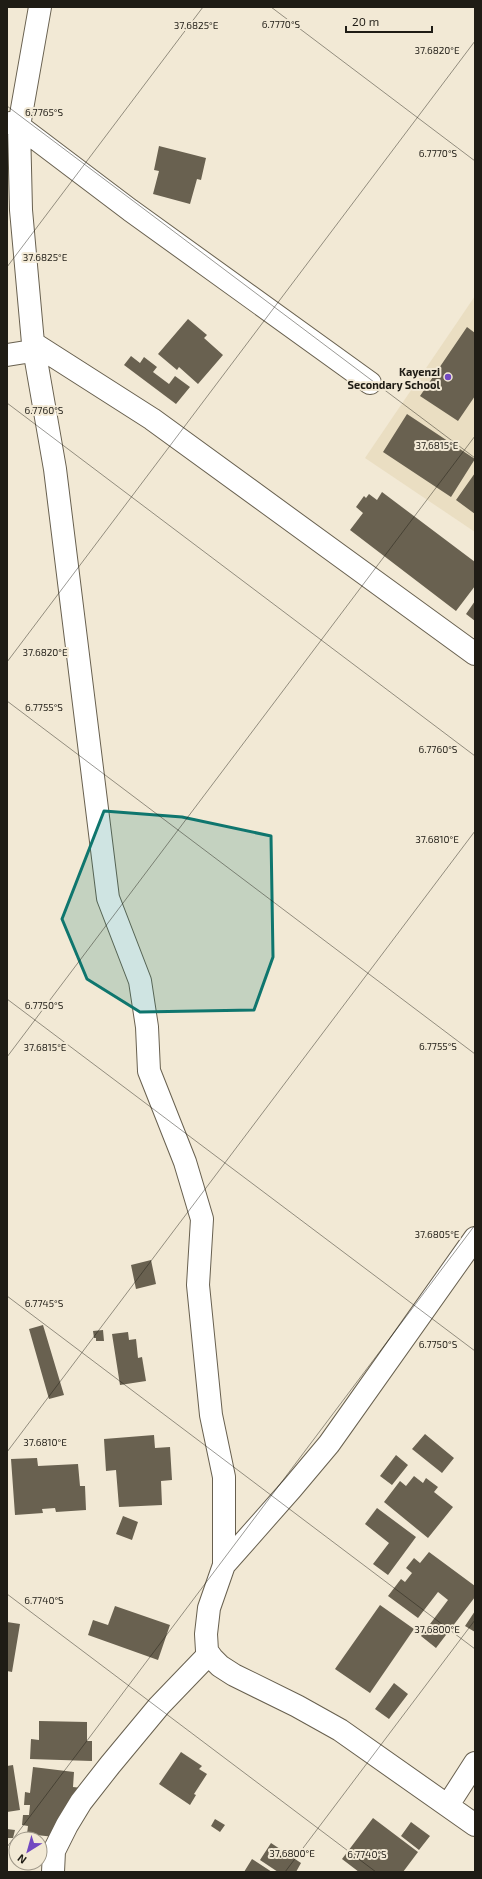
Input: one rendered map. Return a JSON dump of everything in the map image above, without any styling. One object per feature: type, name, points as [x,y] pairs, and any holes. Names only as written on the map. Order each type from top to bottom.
[{"type":"street","points":[[40,7],[13,124],[33,343],[55,469],[108,898],[140,981],[147,1027],[149,1071],[185,1162],[202,1219],[198,1285],[211,1415],[224,1477],[224,1565],[209,1608],[206,1642],[209,1654],[220,1666],[234,1675],[297,1706],[340,1730],[475,1825]]},
{"type":"street","points":[[13,124],[370,383]]},
{"type":"street","points":[[7,355],[32,351],[33,343]]},
{"type":"street","points":[[33,343],[152,419],[475,654]]},
{"type":"street","points":[[224,1565],[329,1444],[475,1238]]},
{"type":"street","points":[[57,1869],[54,1851],[81,1802],[159,1706],[209,1654]]},
{"type":"street","points":[[448,1805],[475,1763]]},
{"type":"highlighted area","points":[[104,811],[182,817],[271,836],[273,957],[254,1010],[140,1012],[87,979],[62,919]]},
{"type":"shaded area","name":"Kayenzi Secondary School","points":[[475,296],[475,532],[365,458]]},
{"type":"building","points":[[159,146],[206,158],[201,180],[197,179],[190,204],[153,194],[159,171],[154,170]]},
{"type":"building","points":[[188,319],[207,335],[204,338],[223,355],[198,384],[179,367],[177,370],[158,354]]},
{"type":"building","points":[[467,327],[475,333],[475,396],[458,421],[420,396]]},
{"type":"building","points":[[131,356],[140,363],[144,357],[157,367],[153,372],[169,384],[175,376],[190,387],[176,404],[124,365]]},
{"type":"building","points":[[407,414],[475,459],[451,497],[383,452]]},
{"type":"building","points":[[475,473],[475,514],[456,500]]},
{"type":"building","points":[[382,492],[475,562],[475,586],[456,611],[350,530],[363,513],[356,507],[364,496],[366,498],[369,494],[377,500]]},
{"type":"building","points":[[475,601],[475,621],[466,614]]},
{"type":"building","points":[[151,1260],[156,1284],[136,1289],[131,1265]]},
{"type":"building","points":[[43,1325],[64,1395],[49,1399],[29,1329]]},
{"type":"building","points":[[103,1330],[104,1341],[96,1341],[93,1331]]},
{"type":"building","points":[[128,1332],[129,1340],[136,1339],[138,1358],[142,1357],[146,1381],[120,1385],[112,1334]]},
{"type":"building","points":[[425,1434],[454,1458],[442,1473],[412,1449]]},
{"type":"building","points":[[154,1435],[155,1448],[170,1447],[172,1480],[161,1481],[162,1505],[119,1507],[116,1470],[106,1471],[104,1439]]},
{"type":"building","points":[[396,1455],[408,1465],[392,1485],[380,1476]]},
{"type":"building","points":[[37,1458],[38,1466],[78,1464],[80,1486],[85,1486],[86,1510],[56,1512],[55,1508],[42,1509],[43,1513],[15,1515],[11,1459]]},
{"type":"building","points":[[414,1476],[423,1483],[426,1478],[438,1487],[434,1492],[453,1507],[428,1538],[384,1502],[400,1481],[406,1486]]},
{"type":"building","points":[[377,1508],[416,1537],[388,1575],[373,1564],[389,1543],[365,1524]]},
{"type":"building","points":[[123,1516],[138,1522],[132,1540],[116,1534]]},
{"type":"building","points":[[429,1552],[475,1586],[475,1597],[436,1648],[421,1636],[448,1600],[438,1592],[418,1618],[388,1596],[401,1579],[405,1582],[412,1573],[406,1568],[414,1558],[420,1563]]},
{"type":"building","points":[[380,1605],[414,1629],[370,1693],[335,1669]]},
{"type":"building","points":[[115,1606],[170,1625],[158,1660],[88,1635],[93,1620],[108,1625]]},
{"type":"building","points":[[475,1611],[475,1632],[465,1626]]},
{"type":"building","points":[[7,1622],[20,1624],[12,1672],[7,1671]]},
{"type":"building","points":[[394,1683],[408,1694],[389,1719],[375,1709]]},
{"type":"building","points":[[39,1721],[87,1722],[87,1741],[92,1741],[92,1761],[30,1759],[31,1739],[39,1740]]},
{"type":"building","points":[[181,1752],[202,1766],[199,1769],[207,1774],[194,1794],[196,1795],[190,1805],[159,1784]]},
{"type":"building","points":[[13,1765],[20,1810],[7,1812],[7,1766]]},
{"type":"building","points":[[33,1767],[74,1772],[73,1787],[82,1788],[64,1838],[48,1836],[48,1831],[27,1831],[28,1826],[22,1825],[23,1815],[29,1815],[30,1805],[24,1805],[25,1792],[30,1793]]},
{"type":"building","points":[[373,1818],[418,1852],[403,1872],[359,1872],[342,1859]]},
{"type":"building","points":[[215,1819],[225,1825],[220,1832],[211,1826]]},
{"type":"building","points":[[411,1822],[430,1836],[419,1850],[401,1836]]},
{"type":"building","points":[[7,1829],[15,1830],[8,1831],[7,1838]]},
{"type":"building","points":[[271,1843],[301,1863],[296,1872],[278,1872],[260,1860]]},
{"type":"building","points":[[252,1859],[272,1872],[244,1872]]},
{"type":"place","name":"Kayenzi Secondary School","points":[[448,377]]}]
